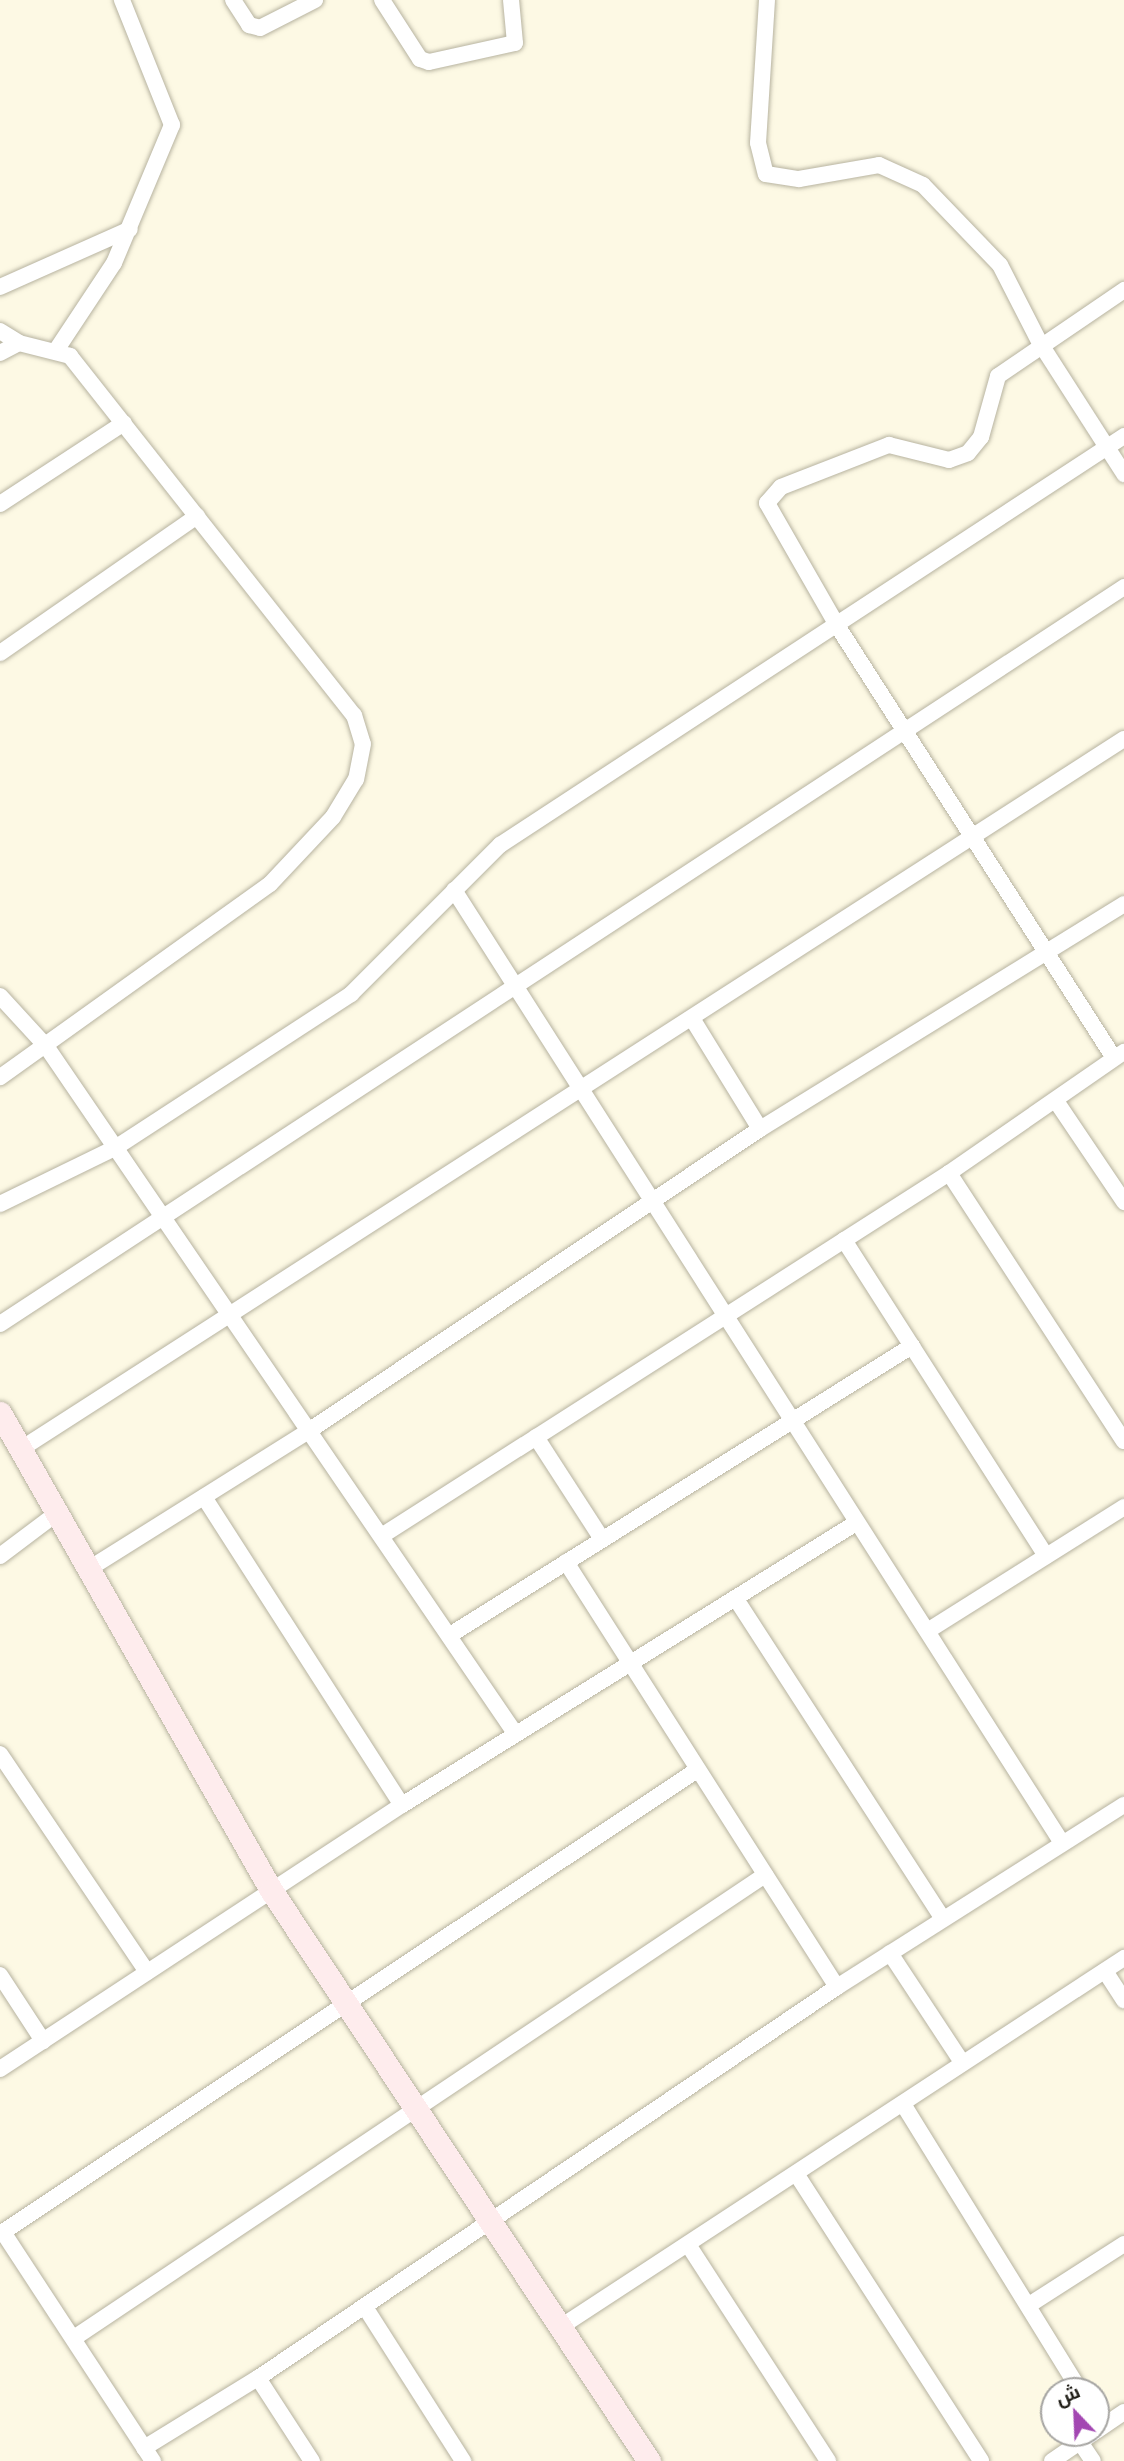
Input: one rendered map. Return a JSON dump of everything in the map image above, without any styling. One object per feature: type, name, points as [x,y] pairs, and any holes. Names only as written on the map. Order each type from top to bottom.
[{"type":"street","points":[[57,349],[130,229],[172,125],[121,0]]},
{"type":"street","points":[[233,0],[254,28],[315,0]]},
{"type":"street","points":[[382,0],[421,59],[429,62],[510,47],[517,36],[514,2]]},
{"type":"street","points":[[766,0],[758,143],[766,174],[779,180],[878,166],[902,171],[1000,265],[1040,343],[1124,474]]},
{"type":"street","points":[[0,287],[130,229]]},
{"type":"street","points":[[383,1535],[948,1173],[1119,1055],[970,835],[838,627],[771,515],[772,491],[889,445],[949,460],[968,453],[981,437],[991,384],[1040,343],[1124,290]]},
{"type":"street","points":[[0,331],[19,344],[57,349],[124,423],[354,715],[363,744],[356,779],[333,817],[270,884],[0,1077]]},
{"type":"street","points":[[0,353],[19,344]]},
{"type":"street","points":[[0,504],[124,423]]},
{"type":"street","points":[[0,1204],[115,1148],[351,994],[438,914],[454,890],[500,845],[838,627],[1124,436]]},
{"type":"street","points":[[0,653],[197,516]]},
{"type":"street","points":[[0,1324],[160,1214],[1124,587]]},
{"type":"street","points":[[24,1447],[234,1317],[693,1020],[970,835],[1124,739]]},
{"type":"street","points":[[454,890],[517,983],[723,1317],[856,1523],[929,1630],[1062,1843]]},
{"type":"street","points":[[87,1570],[310,1430],[760,1129],[1051,953],[1124,904]]},
{"type":"street","points":[[0,996],[46,1046],[383,1535],[515,1733]]},
{"type":"street","points":[[693,1020],[760,1129]]},
{"type":"street","points":[[1056,1101],[1124,1202]]},
{"type":"street","points":[[948,1173],[1124,1441]]},
{"type":"street","points":[[844,1240],[1046,1556]]},
{"type":"street","points":[[450,1635],[912,1346]]},
{"type":"street","points":[[0,1413],[24,1447],[60,1511],[87,1570],[271,1890],[649,2461]]},
{"type":"street","points":[[536,1437],[602,1539]]},
{"type":"street","points":[[204,1497],[402,1805]]},
{"type":"street","points":[[929,1630],[1124,1507]]},
{"type":"street","points":[[0,1556],[60,1511]]},
{"type":"street","points":[[0,2070],[402,1805],[856,1523]]},
{"type":"street","points":[[566,1562],[629,1666],[838,1987]]},
{"type":"street","points":[[736,1599],[943,1920]]},
{"type":"street","points":[[0,1754],[147,1972]]},
{"type":"street","points":[[696,1770],[2,2233],[74,2338],[148,2455],[838,1987],[1124,1805]]},
{"type":"street","points":[[74,2338],[765,1875]]},
{"type":"street","points":[[890,1953],[962,2062]]},
{"type":"street","points":[[562,2326],[689,2246],[962,2062],[1124,1958]]},
{"type":"street","points":[[1105,1971],[1124,2000]]},
{"type":"street","points":[[0,1975],[43,2041]]},
{"type":"street","points":[[903,2104],[1072,2377]]},
{"type":"street","points":[[797,2175],[981,2461]]},
{"type":"street","points":[[1029,2305],[1124,2244]]},
{"type":"street","points":[[689,2246],[828,2461]]},
{"type":"street","points":[[365,2307],[463,2461]]},
{"type":"street","points":[[258,2378],[312,2461]]},
{"type":"street","points":[[1052,2461],[1071,2447]]}]
